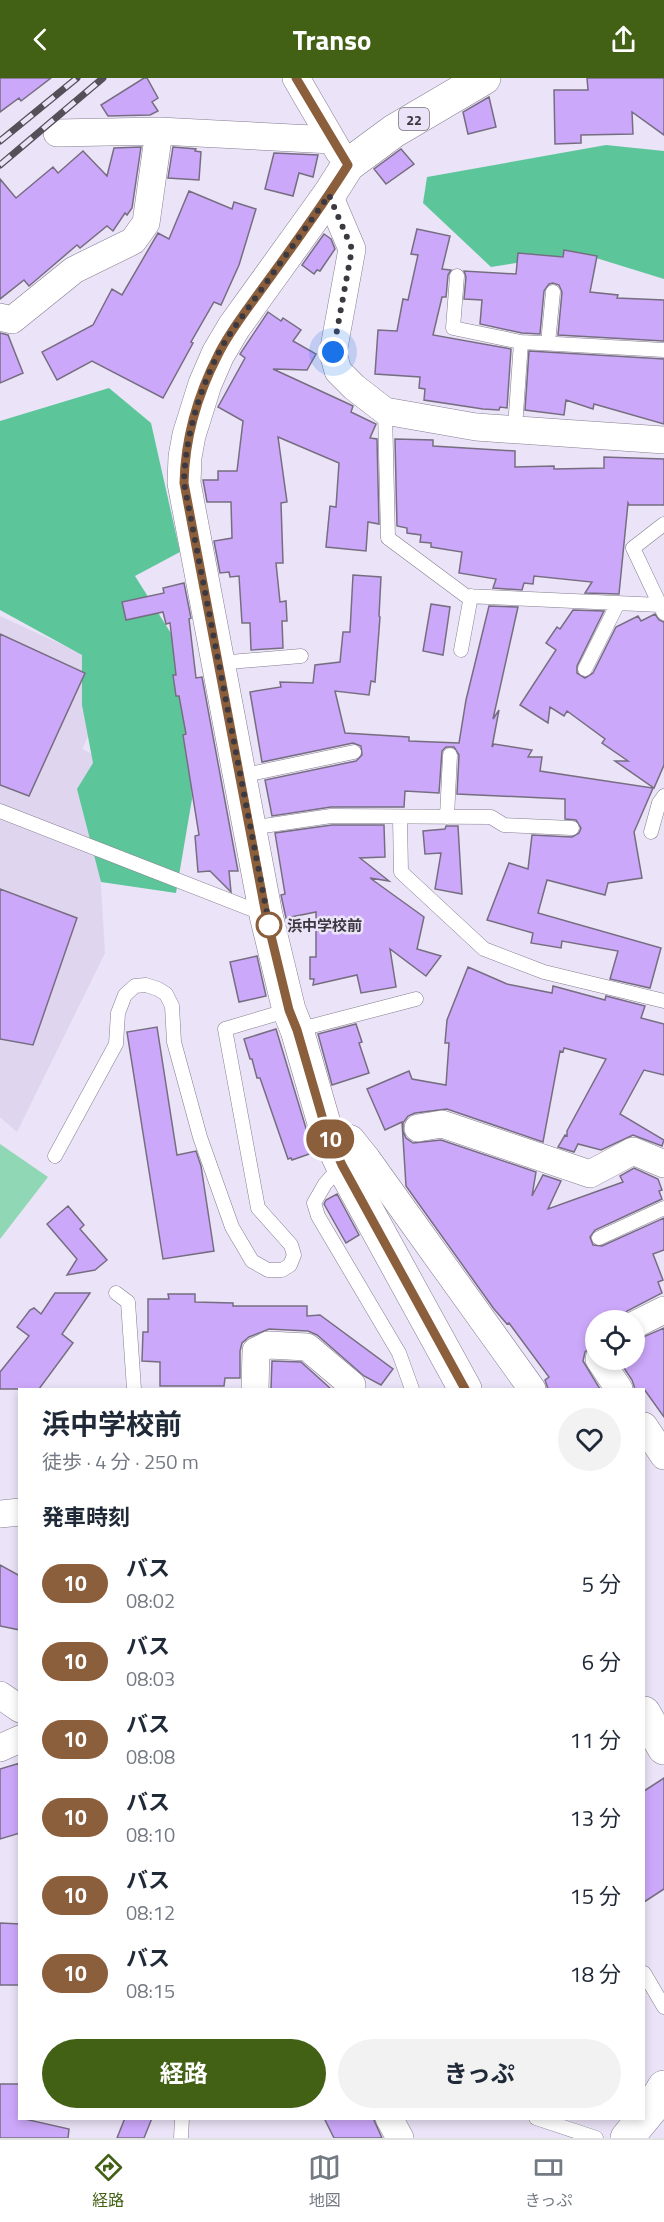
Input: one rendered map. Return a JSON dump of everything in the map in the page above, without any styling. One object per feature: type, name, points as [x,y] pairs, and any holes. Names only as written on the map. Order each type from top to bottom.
[{"type":"main road","name":"22","points":[[464,1388],[342,1165],[326,1130],[293,1020],[266,915],[184,483],[189,435],[205,384],[218,354],[234,327],[329,195],[340,153],[394,131],[484,78]]},
{"type":"main road","points":[[645,1715],[664,1748]]},
{"type":"main road","points":[[645,2116],[664,2087]]},
{"type":"main road","points":[[627,2138],[642,2120]]},
{"type":"street","points":[[296,78],[340,153]]},
{"type":"street","points":[[57,132],[159,131],[340,153]]},
{"type":"street","points":[[0,317],[12,320],[74,270],[133,241],[146,223],[159,131]]},
{"type":"street","points":[[329,195],[352,249],[333,352],[338,370],[354,387],[386,411],[476,427],[664,440]]},
{"type":"street","points":[[418,1128],[442,1124],[590,1174],[633,1151],[664,1164]]},
{"type":"street","points":[[326,1130],[351,1139],[367,1159],[531,1388]]},
{"type":"street","points":[[645,1320],[664,1310]]},
{"type":"street","points":[[255,1388],[256,1351],[268,1345],[307,1347],[352,1384],[352,1388]]},
{"type":"street","points":[[606,1370],[618,1388]]},
{"type":"street","points":[[645,1428],[664,1456]]},
{"type":"street","points":[[645,1465],[664,1462]]},
{"type":"street","points":[[0,1514],[18,1512]]},
{"type":"street","points":[[0,1695],[18,1708]]},
{"type":"street","points":[[0,1748],[18,1740]]},
{"type":"street","points":[[390,2120],[400,2138]]},
{"type":"lane","points":[[457,276],[453,328],[521,342],[664,350]]},
{"type":"lane","points":[[548,344],[553,292]]},
{"type":"lane","points":[[515,428],[521,342]]},
{"type":"lane","points":[[386,411],[388,538],[466,596],[618,603],[662,609]]},
{"type":"lane","points":[[662,609],[633,548],[664,524]]},
{"type":"lane","points":[[461,650],[471,596]]},
{"type":"lane","points":[[585,669],[618,603]]},
{"type":"lane","points":[[219,663],[301,656]]},
{"type":"lane","points":[[240,776],[354,752]]},
{"type":"lane","points":[[447,817],[450,755]]},
{"type":"lane","points":[[651,832],[659,803],[664,796]]},
{"type":"lane","points":[[0,811],[266,915]]},
{"type":"lane","points":[[250,828],[331,816],[491,817],[504,825],[572,828]]},
{"type":"lane","points":[[400,818],[401,872],[484,949],[544,972],[664,1001]]},
{"type":"lane","points":[[55,1156],[116,1044],[118,1013],[125,995],[135,986],[146,985],[158,989],[166,994],[172,1006],[174,1042],[200,1137],[232,1227],[252,1262],[268,1270],[282,1270],[290,1265],[294,1255],[291,1245],[258,1208],[225,1029],[416,999]]},
{"type":"lane","points":[[342,1165],[325,1184],[314,1203],[318,1216],[399,1353],[412,1388]]},
{"type":"lane","points":[[599,1238],[664,1208]]},
{"type":"lane","points":[[116,1293],[128,1302],[134,1388]]},
{"type":"lane","points":[[645,1975],[664,2007]]},
{"type":"lane","points":[[181,2138],[182,2120]]},
{"type":"lane","points":[[542,2120],[596,2138]]},
{"type":"shaded area","points":[[0,616],[119,671],[82,749],[128,771],[98,836],[105,953],[17,1132],[0,1117]]},
{"type":"green space","points":[[606,145],[664,151],[664,279],[580,253],[491,267],[423,203],[427,177]]},
{"type":"green space","points":[[109,388],[151,423],[180,552],[135,576],[184,654],[192,799],[176,893],[101,882],[77,789],[93,763],[82,705],[82,655],[0,610],[0,421]]},
{"type":"green space","points":[[0,1144],[48,1177],[0,1239]]},
{"type":"building","points":[[0,78],[51,78],[21,101],[19,98],[0,112]]},
{"type":"building","points":[[147,78],[158,98],[152,102],[158,111],[150,115],[108,116],[101,105]]},
{"type":"building","points":[[587,78],[664,78],[664,135],[632,112],[633,134],[581,135],[581,143],[555,144],[554,90],[588,90]]},
{"type":"building","points":[[489,97],[496,127],[468,134],[463,112]]},
{"type":"building","points":[[141,147],[132,208],[127,215],[125,213],[113,231],[107,226],[80,248],[77,245],[29,286],[24,280],[0,299],[0,179],[16,198],[53,167],[58,173],[83,151],[107,176],[114,148]]},
{"type":"building","points":[[173,147],[196,149],[195,151],[201,152],[199,180],[168,178]]},
{"type":"building","points":[[401,149],[414,164],[386,184],[374,169]]},
{"type":"building","points":[[274,153],[318,155],[313,177],[299,173],[293,196],[265,189]]},
{"type":"building","points":[[189,191],[232,209],[234,202],[256,209],[239,265],[221,305],[214,302],[163,398],[92,361],[57,380],[42,352],[93,325],[112,289],[122,295],[158,233],[169,239]]},
{"type":"building","points":[[417,229],[450,236],[442,269],[451,270],[448,275],[446,297],[442,297],[433,335],[511,349],[507,408],[483,409],[424,400],[425,389],[419,388],[420,377],[375,374],[378,330],[397,331],[403,299],[408,300],[418,255],[411,254]]},
{"type":"building","points":[[324,234],[331,239],[335,249],[320,271],[317,270],[314,274],[302,265]]},
{"type":"building","points":[[564,250],[597,256],[590,292],[618,295],[617,298],[664,300],[664,341],[558,335],[562,292],[559,285],[553,283],[549,284],[544,291],[540,334],[522,333],[480,324],[482,300],[464,299],[466,277],[464,271],[516,274],[518,253],[563,257]]},
{"type":"building","points":[[268,312],[281,321],[283,318],[301,330],[293,341],[316,354],[307,370],[273,369],[353,406],[351,412],[376,424],[370,438],[377,439],[379,524],[368,522],[366,551],[326,547],[330,506],[336,507],[339,463],[278,437],[287,502],[281,503],[283,563],[276,563],[280,602],[286,601],[287,621],[282,621],[283,648],[251,650],[250,623],[242,623],[239,576],[230,577],[229,572],[220,573],[214,541],[232,538],[231,502],[207,502],[203,480],[218,480],[218,471],[237,471],[243,421],[218,407],[245,358],[240,354]]},
{"type":"building","points":[[0,333],[8,335],[23,373],[0,383]]},
{"type":"building","points":[[529,351],[664,359],[664,424],[594,404],[593,409],[566,400],[564,415],[525,410]]},
{"type":"building","points":[[395,439],[433,440],[433,446],[515,451],[515,467],[604,468],[604,457],[664,459],[664,505],[629,505],[628,503],[619,594],[585,593],[592,582],[534,576],[533,584],[524,583],[522,590],[493,588],[496,579],[459,573],[462,552],[431,547],[431,543],[420,542],[421,535],[407,533],[407,528],[397,526]]},
{"type":"building","points":[[353,575],[381,577],[380,617],[375,682],[371,681],[369,695],[335,691],[345,733],[409,737],[409,741],[459,743],[466,700],[489,606],[518,607],[493,719],[499,710],[492,747],[494,744],[532,750],[528,757],[542,757],[540,771],[653,788],[634,832],[642,878],[608,883],[605,895],[547,880],[538,913],[661,948],[650,988],[610,979],[618,951],[562,941],[561,948],[531,943],[533,933],[487,920],[509,863],[528,869],[532,835],[572,837],[579,833],[581,828],[576,820],[565,819],[565,799],[457,794],[459,755],[454,747],[446,747],[442,751],[439,793],[405,791],[404,807],[331,807],[272,816],[265,780],[356,761],[362,755],[361,746],[353,743],[262,762],[250,692],[281,687],[280,682],[313,683],[315,665],[340,662],[343,632],[350,632]]},
{"type":"building","points":[[184,583],[191,618],[189,619],[196,678],[202,677],[238,871],[229,871],[231,892],[210,871],[198,872],[195,836],[199,835],[183,735],[186,734],[173,675],[176,675],[170,623],[166,624],[163,612],[126,620],[122,602],[164,593],[163,588]]},
{"type":"building","points":[[431,604],[450,607],[443,655],[423,651]]},
{"type":"building","points":[[573,610],[604,611],[577,666],[577,673],[585,678],[593,673],[616,627],[638,616],[641,621],[655,614],[659,620],[664,622],[664,765],[654,788],[615,761],[628,761],[602,743],[605,739],[567,711],[564,716],[550,707],[548,723],[520,705],[556,650],[546,643],[557,627],[560,629]]},
{"type":"building","points":[[0,634],[85,673],[29,796],[0,785]]},
{"type":"building","points":[[332,825],[384,825],[385,857],[360,858],[389,881],[370,878],[424,917],[417,949],[441,956],[426,976],[390,949],[396,987],[361,993],[357,975],[313,985],[314,979],[310,979],[310,957],[316,957],[316,912],[286,918],[281,895],[285,894],[275,833]]},
{"type":"building","points":[[446,826],[458,826],[462,894],[435,889],[441,853],[425,854],[423,831],[445,829]]},
{"type":"building","points":[[0,889],[77,918],[33,1045],[0,1039]]},
{"type":"building","points":[[257,956],[266,996],[239,1002],[230,962]]},
{"type":"building","points":[[468,967],[507,984],[552,993],[553,986],[605,1000],[606,996],[645,1006],[641,1018],[664,1024],[664,1075],[644,1070],[620,1114],[664,1140],[662,1146],[633,1135],[601,1150],[578,1144],[574,1152],[558,1147],[565,1135],[567,1136],[567,1131],[606,1059],[564,1048],[563,1052],[560,1051],[543,1142],[447,1109],[415,1113],[408,1116],[403,1123],[406,1138],[413,1143],[441,1140],[536,1172],[532,1196],[543,1175],[561,1181],[548,1209],[623,1182],[620,1176],[634,1168],[658,1179],[662,1199],[595,1230],[590,1237],[593,1245],[602,1246],[664,1218],[664,1250],[653,1254],[663,1280],[658,1282],[662,1293],[629,1310],[585,1310],[583,1361],[585,1370],[588,1370],[599,1388],[548,1388],[545,1380],[549,1377],[509,1323],[507,1324],[494,1309],[406,1186],[402,1122],[385,1130],[367,1089],[409,1071],[412,1079],[446,1085],[449,1043],[445,1043],[447,1020]]},
{"type":"building","points":[[356,1024],[362,1042],[359,1043],[369,1073],[332,1085],[318,1034]]},
{"type":"building","points":[[157,1027],[177,1155],[196,1151],[201,1166],[214,1251],[163,1259],[127,1032]]},
{"type":"building","points":[[276,1029],[315,1152],[292,1160],[288,1159],[244,1039]]},
{"type":"building","points":[[337,1194],[359,1235],[346,1243],[324,1204],[326,1200]]},
{"type":"building","points":[[68,1206],[84,1225],[80,1229],[107,1260],[95,1270],[67,1275],[77,1259],[47,1224]]},
{"type":"building","points":[[55,1293],[90,1293],[62,1334],[73,1343],[40,1388],[0,1389],[0,1372],[29,1336],[17,1327],[30,1310],[34,1308],[41,1314]]},
{"type":"building","points":[[168,1294],[195,1294],[195,1302],[233,1303],[233,1306],[307,1306],[307,1316],[320,1315],[393,1369],[381,1385],[364,1376],[317,1335],[308,1331],[269,1329],[249,1337],[242,1343],[240,1378],[225,1378],[224,1386],[160,1386],[160,1362],[142,1361],[143,1332],[148,1332],[148,1299],[169,1299]]},
{"type":"building","points":[[664,1328],[664,1417],[645,1388],[635,1388],[625,1370],[645,1370],[645,1336]]},
{"type":"building","points":[[272,1361],[301,1362],[330,1388],[271,1388]]},
{"type":"building","points":[[0,1565],[18,1575],[18,1630],[0,1626]]},
{"type":"building","points":[[18,1764],[18,1834],[0,1839],[0,1769]]},
{"type":"building","points":[[664,1778],[664,1889],[645,1901],[645,1790]]},
{"type":"building","points":[[0,1923],[18,1924],[18,1985],[0,1985]]},
{"type":"building","points":[[0,2084],[18,2084],[18,2120],[29,2120],[69,2129],[68,2138],[0,2138]]},
{"type":"building","points":[[124,2120],[151,2120],[144,2138],[117,2138]]},
{"type":"building","points":[[325,2120],[374,2120],[382,2138],[334,2138]]},
{"type":"railway","points":[[0,141],[77,78]]},
{"type":"railway","points":[[0,165],[103,78]]},
{"type":"bus line","name":"10","points":[[296,78],[348,165],[234,327],[218,354],[205,384],[189,435],[184,483],[266,915],[289,1010],[326,1130],[342,1165],[464,1388]]},
{"type":"place","name":"浜中学校前","points":[[269,925]]},
{"type":"route","points":[[269,925],[271,934],[184,483],[185,457],[189,435],[205,384],[218,354],[234,327],[329,195],[352,249],[333,352]]}]
